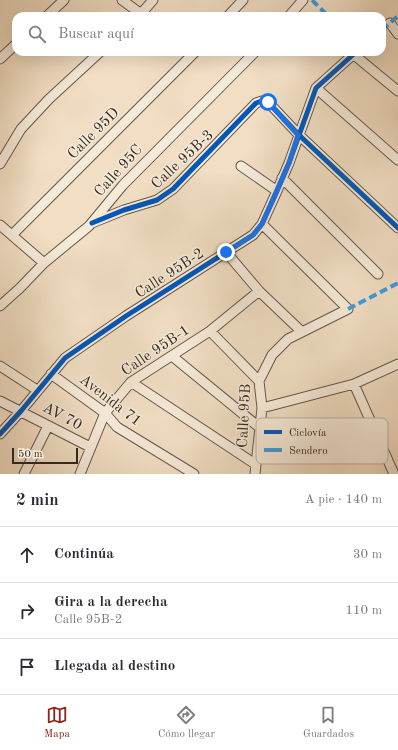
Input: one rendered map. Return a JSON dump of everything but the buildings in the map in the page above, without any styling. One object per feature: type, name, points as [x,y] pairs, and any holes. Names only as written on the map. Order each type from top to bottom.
[{"type":"street","points":[[51,12],[64,0]]},
{"type":"street","points":[[122,0],[138,12]]},
{"type":"street","points":[[144,12],[153,0]]},
{"type":"street","points":[[292,12],[303,0]]},
{"type":"street","points":[[231,12],[239,1]]},
{"type":"street","points":[[390,23],[398,34]]},
{"type":"street","points":[[0,59],[12,48]]},
{"type":"street","points":[[0,164],[21,129],[49,99],[96,56]]},
{"type":"street","name":"Calle 95D","points":[[12,235],[189,56]]},
{"type":"street","name":"Calle 95C","points":[[0,306],[44,263],[92,222],[123,185],[161,145],[251,56]]},
{"type":"street","name":"Calle 95B-2","points":[[0,434],[65,358],[126,316],[253,235],[262,224],[277,191],[316,88],[351,56]]},
{"type":"street","points":[[357,56],[398,91]]},
{"type":"street","points":[[316,88],[398,160]]},
{"type":"street","name":"Calle 95B-3","points":[[92,222],[157,200],[173,189],[256,103],[262,101],[268,102],[298,135]]},
{"type":"street","points":[[298,135],[398,228]]},
{"type":"street","points":[[241,166],[277,191]]},
{"type":"street","points":[[282,178],[378,274]]},
{"type":"street","name":"Calle 95B","points":[[261,418],[262,408],[259,381],[272,355],[288,339],[348,309],[262,224]]},
{"type":"street","points":[[0,225],[44,263]]},
{"type":"street","points":[[226,252],[259,291],[302,332]]},
{"type":"street","name":"Calle 95B-1","points":[[80,474],[105,413],[131,382],[210,331],[259,291]]},
{"type":"street","points":[[210,331],[259,381]]},
{"type":"street","points":[[172,356],[256,425]]},
{"type":"street","points":[[262,408],[354,384],[398,364]]},
{"type":"street","points":[[0,366],[37,390]]},
{"type":"street","name":"Avenida 71","points":[[51,374],[105,413],[117,427],[194,474]]},
{"type":"street","points":[[131,382],[256,464]]},
{"type":"street","points":[[354,384],[369,418]]},
{"type":"street","name":"AV 70","points":[[0,401],[90,447]]},
{"type":"street","points":[[24,474],[48,426]]},
{"type":"street","points":[[388,460],[394,474]]},
{"type":"street","name":"Calle 95B","points":[[255,474],[256,464]]},
{"type":"marked path","points":[[312,0],[324,12]]},
{"type":"marked path","points":[[386,26],[398,16]]},
{"type":"marked path","points":[[348,309],[398,283]]},
{"type":"cycle path","points":[[0,434],[65,358],[126,316],[253,235],[262,224],[277,191],[289,163],[316,88],[352,56]]},
{"type":"cycle path","points":[[92,223],[124,210],[157,200],[173,189],[256,103],[262,101],[268,102],[299,135],[398,228]]},
{"type":"route","points":[[226,252],[253,235],[262,224],[289,163],[298,135],[268,102]]}]
